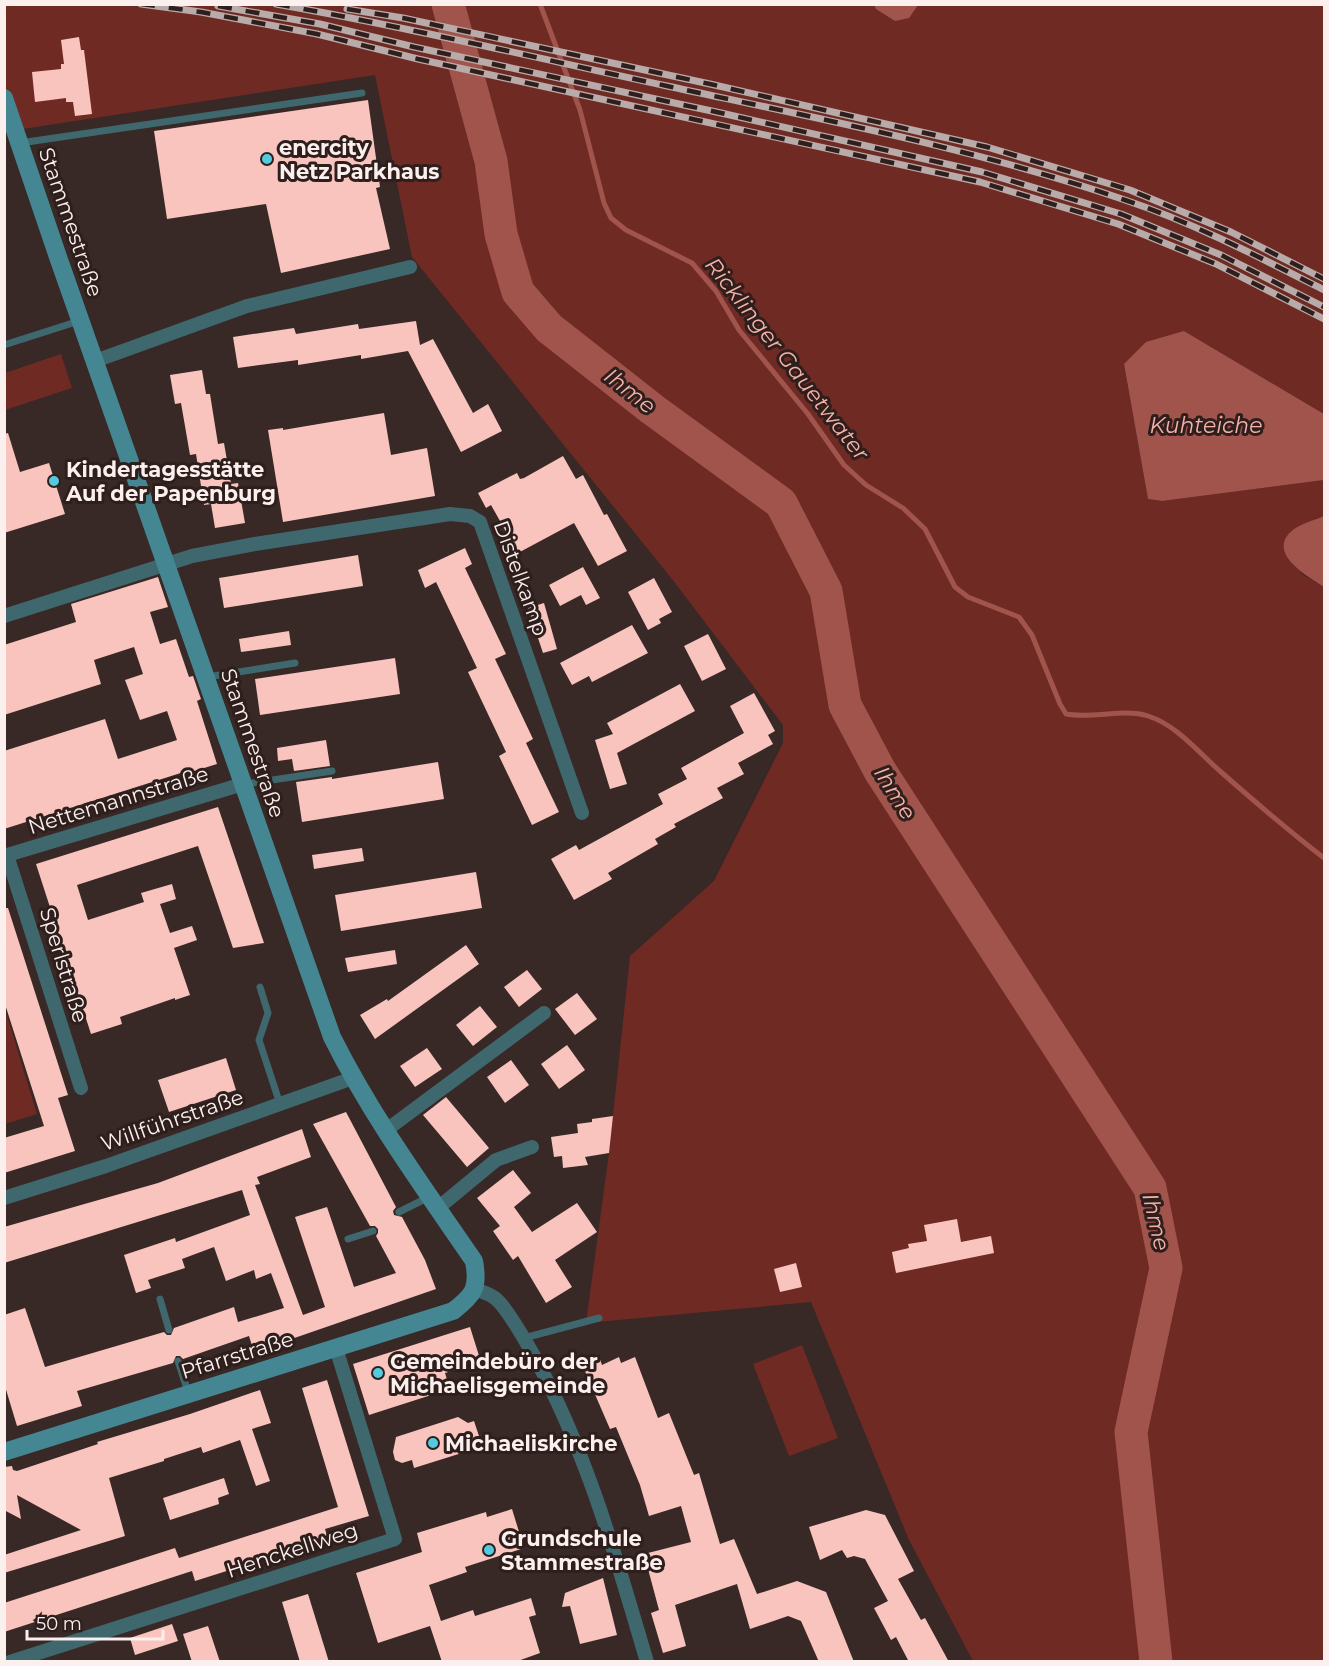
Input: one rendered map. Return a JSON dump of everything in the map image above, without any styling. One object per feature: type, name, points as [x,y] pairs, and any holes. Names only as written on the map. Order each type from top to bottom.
[{"type":"street","name":"Stammestraße","points":[[4,98],[332,1037],[353,1078],[385,1131],[474,1261],[475,1289]]},
{"type":"street","points":[[95,361],[247,306],[410,267]]},
{"type":"street","name":"Distelkamp","points":[[167,564],[192,556],[255,544],[450,514],[462,514],[475,519],[480,522],[582,813]]},
{"type":"street","points":[[4,616],[167,564]]},
{"type":"street","name":"Nettemannstraße","points":[[6,856],[243,784]]},
{"type":"street","name":"Sperlstraße","points":[[6,856],[81,1088]]},
{"type":"street","points":[[385,1131],[544,1013]]},
{"type":"street","name":"Willführstraße","points":[[4,1198],[106,1166],[353,1078]]},
{"type":"street","points":[[434,1202],[496,1161],[532,1147]]},
{"type":"street","points":[[475,1289],[496,1299],[524,1338],[548,1381],[578,1445],[609,1535],[647,1662]]},
{"type":"street","name":"Pfarrstraße","points":[[4,1452],[453,1311],[467,1301],[475,1289]]},
{"type":"street","name":"Henckellweg","points":[[10,1662],[395,1539],[336,1348]]},
{"type":"lane","points":[[20,143],[362,93]]},
{"type":"lane","points":[[4,345],[81,320]]},
{"type":"lane","points":[[207,677],[295,663]]},
{"type":"lane","points":[[243,784],[332,771]]},
{"type":"lane","points":[[260,987],[268,1013],[259,1040],[280,1104]]},
{"type":"lane","points":[[399,1212],[434,1202]]},
{"type":"lane","points":[[348,1239],[373,1231]]},
{"type":"lane","points":[[160,1299],[169,1330]]},
{"type":"lane","points":[[524,1338],[599,1318]]},
{"type":"lane","points":[[178,1361],[189,1394]]},
{"type":"shaded area","points":[[4,5],[1324,5],[1324,414],[1184,331],[1124,364],[1148,499],[1162,501],[1324,480],[1324,516],[1293,530],[1285,543],[1302,574],[1324,587],[1324,1661],[973,1661],[909,1540],[811,1302],[586,1323],[609,1153],[630,956],[714,881],[783,743],[783,725],[672,579],[412,257],[375,75],[16,130],[5,98]]},
{"type":"shaded area","points":[[61,354],[72,388],[5,410],[5,373]]},
{"type":"shaded area","points":[[5,1009],[37,1114],[4,1124]]},
{"type":"shaded area","points":[[802,1345],[838,1438],[789,1456],[753,1364]]},
{"type":"water","points":[[874,5],[918,5],[909,18],[895,21],[876,9]]},
{"type":"water","name":"Kuhteiche","points":[[1184,331],[1324,414],[1324,480],[1162,501],[1148,499],[1124,364],[1146,342]]},
{"type":"water","points":[[1324,516],[1324,587],[1291,562],[1284,546],[1286,538],[1294,529]]},
{"type":"building","points":[[79,37],[81,50],[84,50],[92,114],[75,116],[73,102],[66,102],[66,98],[35,102],[32,72],[61,69],[61,64],[64,64],[61,40]]},
{"type":"building","name":"enercity Netz Parkhaus","points":[[368,100],[380,187],[376,188],[390,249],[281,273],[266,204],[167,219],[154,131]]},
{"type":"building","points":[[416,321],[420,345],[433,339],[473,413],[488,404],[502,431],[461,452],[408,351],[361,359],[361,355],[298,365],[298,360],[238,368],[233,337],[294,328],[296,334],[358,324],[359,329]]},
{"type":"building","points":[[202,370],[206,394],[210,394],[218,444],[224,443],[231,484],[238,483],[245,523],[215,528],[211,504],[204,505],[196,454],[190,455],[181,403],[175,404],[170,375]]},
{"type":"building","points":[[384,413],[391,455],[427,448],[435,496],[283,522],[268,430],[283,428],[283,430]]},
{"type":"building","points":[[8,433],[20,472],[49,463],[65,514],[4,533],[4,434]]},
{"type":"building","points":[[563,456],[576,479],[583,475],[604,515],[607,514],[627,551],[598,566],[574,523],[518,553],[491,505],[486,508],[478,493],[517,473],[520,479],[524,478]]},
{"type":"building","points":[[465,548],[472,564],[465,568],[506,654],[495,659],[533,739],[526,743],[559,812],[532,825],[499,756],[506,752],[468,672],[477,668],[436,582],[425,588],[418,570]]},
{"type":"building","points":[[358,555],[363,586],[224,608],[219,578]]},
{"type":"building","points":[[583,567],[600,598],[586,605],[581,595],[560,606],[549,585]]},
{"type":"building","points":[[158,577],[168,607],[150,612],[160,644],[176,639],[189,677],[193,676],[201,699],[197,701],[217,764],[188,773],[187,771],[4,829],[4,751],[105,719],[118,759],[177,740],[167,711],[140,720],[125,680],[143,674],[134,647],[94,660],[101,684],[4,715],[4,645],[76,622],[71,604]]},
{"type":"building","points":[[654,578],[672,612],[659,619],[661,623],[648,630],[628,592]]},
{"type":"building","points":[[544,603],[557,649],[543,653],[528,608]]},
{"type":"building","points":[[632,625],[648,653],[592,682],[589,676],[572,685],[560,663]]},
{"type":"building","points":[[289,631],[291,645],[241,652],[239,639]]},
{"type":"building","points":[[708,634],[726,669],[702,681],[684,646]]},
{"type":"building","points":[[395,658],[400,694],[260,715],[255,679]]},
{"type":"building","points":[[680,684],[695,711],[617,753],[627,784],[610,789],[595,740],[613,734],[607,723]]},
{"type":"building","points":[[754,693],[775,731],[768,735],[773,744],[738,763],[744,774],[717,788],[723,798],[674,824],[676,827],[655,839],[658,844],[608,873],[612,879],[574,900],[551,859],[576,845],[579,850],[663,804],[658,794],[687,779],[681,768],[744,733],[730,706]]},
{"type":"building","points":[[326,740],[330,766],[294,771],[292,759],[278,761],[277,748]]},
{"type":"building","points":[[438,762],[444,799],[302,822],[296,782],[332,777],[332,779]]},
{"type":"building","points":[[218,807],[264,943],[233,948],[198,846],[77,885],[88,920],[144,902],[141,893],[172,884],[176,899],[160,904],[170,933],[192,926],[197,940],[174,948],[190,995],[120,1017],[122,1024],[91,1034],[36,864]]},
{"type":"building","points":[[362,848],[364,861],[314,869],[312,855]]},
{"type":"building","points":[[476,872],[482,908],[341,931],[335,895]]},
{"type":"building","points":[[4,908],[8,908],[68,1095],[58,1098],[75,1151],[4,1173],[4,1138],[44,1126],[4,1001]]},
{"type":"building","points":[[466,945],[479,964],[375,1039],[360,1015],[387,999],[388,1001]]},
{"type":"building","points":[[395,950],[397,964],[348,972],[345,958]]},
{"type":"building","points":[[527,970],[542,989],[519,1007],[504,987]]},
{"type":"building","points":[[577,993],[597,1019],[575,1035],[555,1009]]},
{"type":"building","points":[[480,1006],[497,1027],[473,1046],[456,1025]]},
{"type":"building","points":[[567,1045],[585,1070],[559,1089],[541,1064]]},
{"type":"building","points":[[427,1048],[442,1069],[415,1087],[400,1066]]},
{"type":"building","points":[[226,1058],[236,1090],[169,1112],[158,1080]]},
{"type":"building","points":[[511,1060],[529,1085],[505,1103],[487,1077]]},
{"type":"building","points":[[446,1097],[489,1148],[467,1167],[423,1115]]},
{"type":"building","points":[[346,1112],[396,1207],[393,1211],[394,1215],[402,1217],[425,1260],[436,1289],[254,1352],[249,1336],[183,1359],[176,1356],[173,1363],[77,1391],[82,1406],[17,1426],[4,1383],[4,1315],[25,1308],[45,1367],[164,1332],[171,1335],[174,1328],[234,1307],[238,1322],[284,1308],[271,1273],[256,1279],[254,1270],[226,1281],[214,1247],[182,1259],[185,1268],[148,1280],[151,1288],[136,1293],[124,1255],[175,1238],[176,1242],[250,1215],[242,1190],[4,1263],[4,1227],[158,1183],[302,1129],[311,1157],[257,1177],[260,1184],[255,1185],[303,1315],[325,1307],[295,1217],[327,1207],[354,1287],[396,1273],[376,1236],[378,1229],[370,1226],[313,1124]]},
{"type":"building","points":[[613,1116],[609,1153],[585,1157],[588,1165],[563,1168],[562,1156],[554,1157],[551,1137],[578,1133],[577,1124]]},
{"type":"building","points":[[513,1170],[531,1193],[514,1207],[532,1232],[577,1203],[597,1232],[555,1260],[572,1287],[546,1303],[518,1256],[513,1260],[493,1231],[500,1226],[477,1198]]},
{"type":"building","points":[[957,1219],[961,1242],[991,1236],[994,1253],[896,1273],[892,1252],[909,1248],[908,1244],[927,1241],[924,1225]]},
{"type":"building","points":[[796,1263],[802,1287],[780,1292],[774,1269]]},
{"type":"building","points":[[470,1327],[481,1362],[445,1373],[450,1389],[369,1415],[353,1364]]},
{"type":"building","points":[[598,1354],[602,1365],[619,1357],[621,1363],[635,1357],[658,1418],[669,1413],[694,1475],[699,1473],[720,1544],[734,1539],[757,1594],[797,1581],[826,1592],[854,1662],[819,1662],[801,1621],[788,1616],[750,1629],[737,1584],[675,1605],[686,1646],[663,1653],[651,1613],[659,1610],[644,1554],[691,1542],[681,1506],[649,1516],[640,1485],[616,1427],[610,1429],[581,1362]]},
{"type":"building","points":[[327,1380],[369,1516],[325,1529],[328,1539],[195,1581],[192,1571],[4,1632],[4,1603],[175,1548],[179,1558],[338,1507],[302,1388]]},
{"type":"building","points":[[260,1390],[271,1423],[252,1429],[270,1481],[256,1486],[240,1440],[203,1453],[201,1447],[109,1478],[125,1536],[4,1573],[4,1555],[81,1530],[17,1495],[21,1519],[4,1510],[4,1467],[12,1466],[13,1470],[17,1471],[98,1444],[97,1442]]},
{"type":"building","name":"Michaeliskirche","points":[[458,1417],[468,1423],[474,1421],[479,1436],[474,1437],[465,1452],[414,1468],[412,1460],[402,1463],[395,1460],[393,1452],[396,1437]]},
{"type":"building","points":[[224,1478],[229,1494],[218,1498],[219,1504],[170,1520],[163,1498]]},
{"type":"building","points":[[512,1509],[524,1548],[465,1567],[467,1572],[429,1585],[441,1621],[473,1610],[475,1616],[531,1598],[536,1615],[529,1617],[540,1653],[515,1662],[442,1662],[430,1626],[378,1643],[356,1573],[422,1552],[417,1533],[486,1512],[487,1517]]},
{"type":"building","points":[[866,1510],[885,1515],[914,1571],[898,1579],[921,1620],[925,1618],[949,1662],[909,1662],[896,1637],[891,1640],[874,1608],[888,1601],[865,1559],[854,1556],[847,1558],[842,1550],[820,1560],[809,1527]]},
{"type":"building","points":[[603,1578],[617,1635],[580,1644],[570,1606],[562,1607],[565,1593]]},
{"type":"building","points":[[308,1594],[329,1662],[300,1662],[282,1602]]},
{"type":"building","points":[[172,1624],[178,1641],[135,1655],[130,1638]]},
{"type":"building","points":[[208,1626],[220,1662],[192,1662],[183,1634]]},
{"type":"waterway","name":"Ihme","points":[[448,4],[491,161],[501,234],[518,292],[549,328],[652,409],[781,503],[826,591],[845,705],[880,771],[1150,1188],[1166,1268],[1131,1432],[1156,1662]]},
{"type":"waterway","name":"Ricklinger Gauetwater","points":[[540,4],[580,110],[604,203],[611,218],[626,230],[692,263],[716,291],[739,330],[808,414],[844,465],[866,485],[903,508],[925,529],[955,587],[968,597],[1019,617],[1032,635],[1066,714],[1129,713],[1159,720],[1187,740],[1246,794],[1324,858]]},
{"type":"railway","points":[[141,4],[201,12],[317,34],[418,59],[980,182],[1118,224],[1216,264],[1324,319]]},
{"type":"railway","points":[[276,4],[423,33],[840,123],[1012,165],[1125,200],[1176,219],[1324,290]]},
{"type":"railway","points":[[218,6],[320,24],[414,47],[982,172],[1121,214],[1221,255],[1324,307]]},
{"type":"railway","points":[[347,9],[403,18],[710,84],[987,147],[1130,190],[1231,232],[1324,279]]},
{"type":"place","name":"enercity Netz Parkhaus","points":[[267,159]]},
{"type":"place","name":"Kindertagesstätte Auf der Papenburg","points":[[54,481]]},
{"type":"place","name":"Gemeindebüro der Michaelisgemeinde","points":[[378,1373]]},
{"type":"place","name":"Michaeliskirche","points":[[433,1443]]},
{"type":"place","name":"Grundschule Stammestraße","points":[[489,1550]]}]
